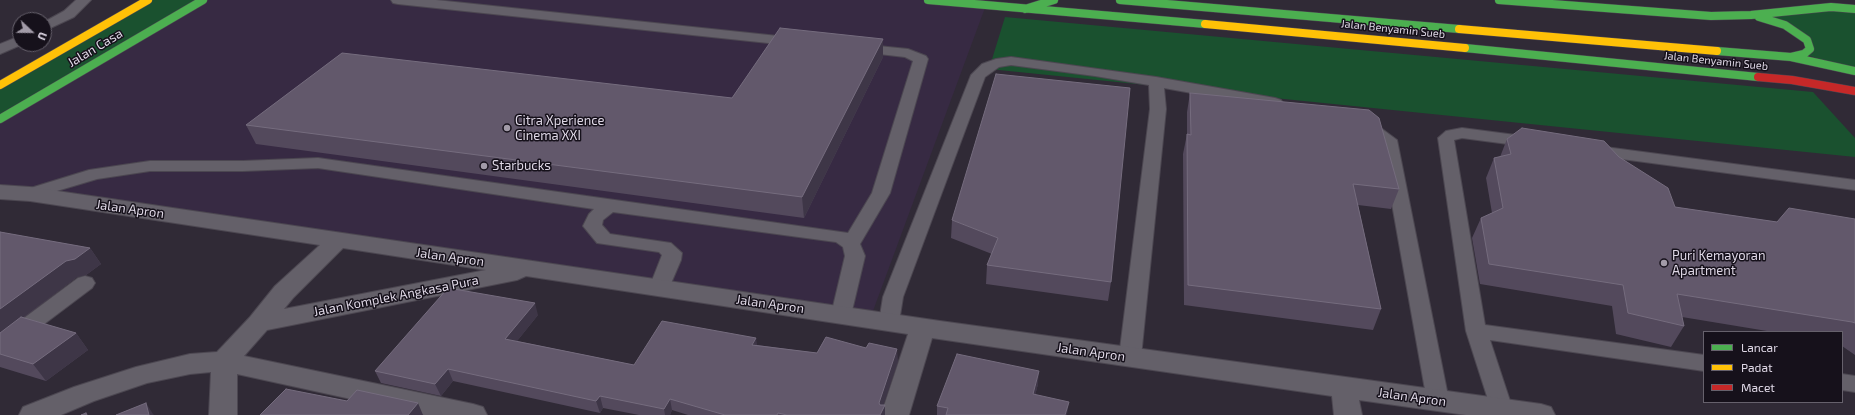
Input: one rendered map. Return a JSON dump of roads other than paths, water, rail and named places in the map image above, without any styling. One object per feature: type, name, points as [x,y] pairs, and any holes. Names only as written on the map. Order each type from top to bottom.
[{"type":"main road","name":"Jalan Casa","points":[[0,84],[148,0]]},
{"type":"main road","name":"Jalan Casa","points":[[0,119],[171,17],[203,0]]},
{"type":"main road","name":"Jalan Benyamin Sueb","points":[[928,0],[1337,36],[1792,80],[1825,87],[1855,91]]},
{"type":"main road","points":[[1025,9],[1054,0]]},
{"type":"main road","name":"Jalan Benyamin Sueb","points":[[1120,0],[1790,57],[1855,71]]},
{"type":"main road","points":[[1499,0],[1670,14],[1751,15],[1813,8],[1855,9]]},
{"type":"main road","points":[[1751,15],[1785,25],[1807,40],[1810,49],[1804,54],[1790,57]]},
{"type":"main road","points":[[1825,87],[1855,97]]},
{"type":"street","name":"Jalan Apron","points":[[0,192],[30,194],[923,327],[1541,415]]},
{"type":"street","points":[[223,415],[224,361],[260,323],[284,292],[338,240]]},
{"type":"street","name":"Jalan Komplek Angkasa Pura","points":[[260,323],[533,269]]},
{"type":"street","points":[[895,415],[923,327]]},
{"type":"street","points":[[33,415],[84,394],[145,374],[190,364],[224,361],[472,415]]},
{"type":"street","points":[[1344,387],[1348,415]]},
{"type":"lane","points":[[52,23],[69,14],[84,0]]},
{"type":"lane","points":[[398,0],[811,43]]},
{"type":"lane","points":[[0,50],[12,44]]},
{"type":"lane","points":[[843,46],[908,53],[921,59],[881,193],[851,244]]},
{"type":"lane","points":[[889,322],[893,297],[978,75],[987,67],[996,63],[1011,61],[1156,82],[1288,105]]},
{"type":"lane","points":[[1130,357],[1158,108],[1156,82]]},
{"type":"lane","points":[[1348,118],[1368,124],[1389,140],[1438,400]]},
{"type":"lane","points":[[1502,410],[1476,331],[1446,138],[1452,134],[1462,133],[1548,144]]},
{"type":"lane","points":[[1572,147],[1855,184]]},
{"type":"lane","points":[[30,194],[95,174],[150,166],[243,166],[318,163],[609,206],[841,237],[851,244],[854,256],[841,315]]},
{"type":"lane","points":[[609,206],[594,218],[592,226],[604,239],[664,248],[672,253],[671,260],[659,288]]},
{"type":"lane","points":[[0,347],[85,283]]},
{"type":"lane","points":[[1476,331],[1703,363]]},
{"type":"lane","points":[[1843,382],[1855,384]]},
{"type":"place","name":"Citra Xperience Cinema XXI","points":[[507,128]]},
{"type":"place","name":"Starbucks","points":[[484,166]]},
{"type":"place","name":"Puri Kemayoran Apartment","points":[[1664,263]]}]
